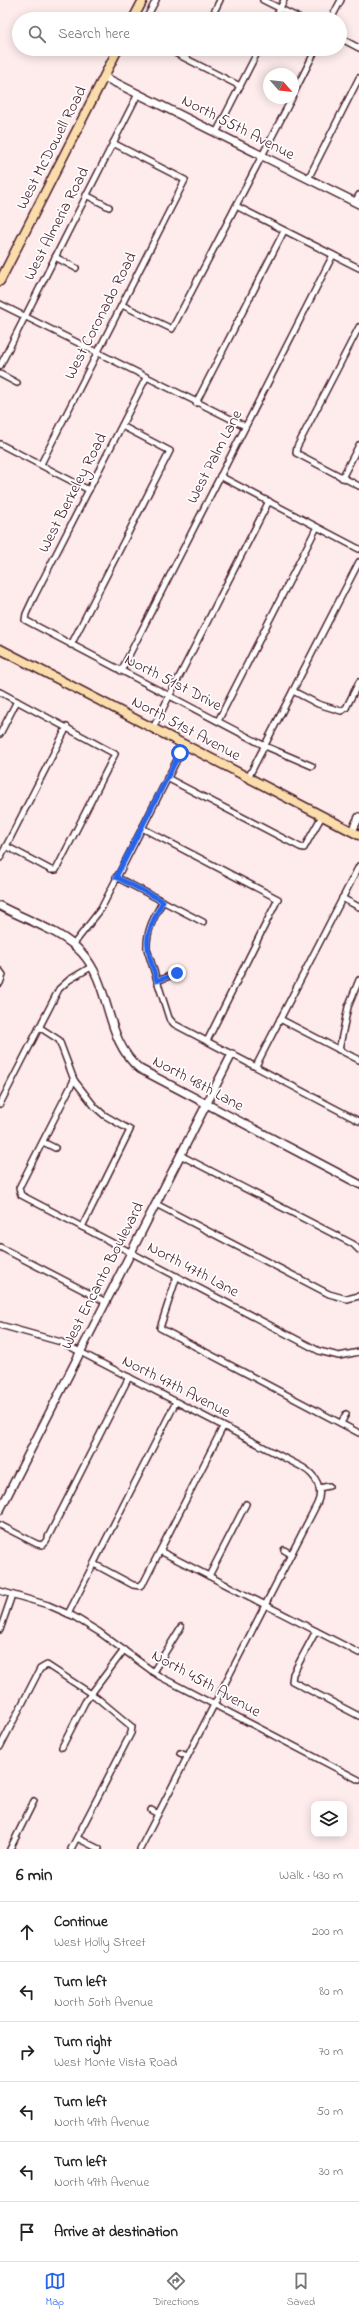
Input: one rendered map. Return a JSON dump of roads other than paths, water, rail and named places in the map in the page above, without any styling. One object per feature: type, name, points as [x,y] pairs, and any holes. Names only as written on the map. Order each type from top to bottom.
[{"type":"main road","points":[[137,12],[143,0]]},
{"type":"main road","name":"West McDowell Road","points":[[0,281],[114,56]]},
{"type":"main road","name":"North 51st Avenue","points":[[0,648],[356,833]]},
{"type":"street","points":[[150,12],[156,0]]},
{"type":"street","points":[[214,12],[220,0]]},
{"type":"street","points":[[263,0],[288,12]]},
{"type":"street","points":[[278,12],[284,0]]},
{"type":"street","points":[[335,12],[341,0]]},
{"type":"street","points":[[347,42],[359,48]]},
{"type":"street","points":[[181,56],[240,86]]},
{"type":"street","points":[[216,133],[255,56]]},
{"type":"street","points":[[299,83],[312,56]]},
{"type":"street","name":"North 55th Avenue","points":[[104,77],[357,203]]},
{"type":"street","points":[[308,179],[359,78]]},
{"type":"street","name":"West Almeria Road","points":[[0,366],[138,94]]},
{"type":"street","points":[[122,305],[172,328],[289,104]]},
{"type":"street","name":"West Coronado Road","points":[[41,464],[185,180],[113,143]]},
{"type":"street","points":[[357,203],[359,194]]},
{"type":"street","points":[[86,195],[109,207]]},
{"type":"street","points":[[236,206],[359,268]]},
{"type":"street","points":[[196,403],[284,231]]},
{"type":"street","name":"West Palm Lane","points":[[121,671],[333,255]]},
{"type":"street","points":[[55,257],[76,268]]},
{"type":"street","points":[[0,304],[196,403],[245,426]]},
{"type":"street","points":[[359,327],[297,447],[296,453],[359,486]]},
{"type":"street","points":[[0,374],[17,383]]},
{"type":"street","name":"West Berkeley Road","points":[[25,620],[28,608],[146,378]]},
{"type":"street","points":[[71,645],[170,451],[122,426]]},
{"type":"street","points":[[0,444],[89,490]]},
{"type":"street","points":[[342,478],[359,445]]},
{"type":"street","points":[[220,476],[359,549]]},
{"type":"street","points":[[153,728],[269,501]]},
{"type":"street","points":[[218,721],[318,527]]},
{"type":"street","points":[[248,778],[359,562]]},
{"type":"street","name":"North 51st Drive","points":[[25,620],[265,746],[312,766]]},
{"type":"street","points":[[293,691],[318,704],[341,711],[346,708],[359,682]]},
{"type":"street","points":[[0,692],[115,754],[56,870],[51,870],[6,846]]},
{"type":"street","points":[[0,734],[17,701]]},
{"type":"street","points":[[0,858],[67,727]]},
{"type":"street","points":[[73,946],[101,909],[185,744]]},
{"type":"street","points":[[167,778],[300,848],[304,848],[322,816]]},
{"type":"street","points":[[356,833],[359,817]]},
{"type":"street","points":[[142,828],[278,899],[207,1041]]},
{"type":"street","points":[[256,1066],[359,866]]},
{"type":"street","points":[[116,877],[204,922]]},
{"type":"street","points":[[342,898],[359,907]]},
{"type":"street","points":[[163,901],[150,925],[145,946],[169,1018],[174,1024],[359,1120]]},
{"type":"street","name":"North 48th Lane","points":[[0,906],[73,946],[91,967],[101,988],[118,1040],[133,1064],[151,1077],[359,1184]]},
{"type":"street","points":[[0,1104],[39,1027],[64,984],[91,967]]},
{"type":"street","points":[[0,983],[2,973]]},
{"type":"street","points":[[157,981],[177,973]]},
{"type":"street","points":[[339,1050],[348,1007],[359,980]]},
{"type":"street","points":[[280,1019],[359,1060]]},
{"type":"street","points":[[39,1027],[59,1040],[74,1080],[95,1107],[104,1115],[130,1130],[82,1227]]},
{"type":"street","name":"West Encanto Boulevard","points":[[0,1510],[232,1054]]},
{"type":"street","points":[[55,1148],[42,1142],[74,1080]]},
{"type":"street","name":"North 47th Lane","points":[[42,1142],[19,1188],[19,1193],[319,1351],[334,1355],[359,1352]]},
{"type":"street","points":[[180,1155],[353,1244],[359,1250]]},
{"type":"street","points":[[156,1204],[329,1294],[347,1299],[359,1296]]},
{"type":"street","points":[[0,1247],[106,1302]]},
{"type":"street","points":[[177,1276],[160,1328],[359,1433]]},
{"type":"street","name":"North 47th Avenue","points":[[0,1326],[54,1340],[80,1352],[306,1469],[313,1476],[319,1488]]},
{"type":"street","points":[[0,1525],[37,1544],[42,1545],[129,1377]]},
{"type":"street","points":[[68,1614],[176,1402]]},
{"type":"street","points":[[341,1423],[346,1414]]},
{"type":"street","points":[[94,1564],[140,1586],[144,1582],[223,1426]]},
{"type":"street","points":[[140,1849],[319,1500],[319,1488],[329,1486]]},
{"type":"street","points":[[209,1576],[246,1504]]},
{"type":"street","points":[[284,1550],[291,1554]]},
{"type":"street","points":[[160,1551],[359,1653]]},
{"type":"street","name":"North 45th Avenue","points":[[0,1591],[48,1605],[68,1614],[92,1628],[153,1672],[359,1780]]},
{"type":"street","points":[[0,1630],[12,1595]]},
{"type":"street","points":[[153,1672],[182,1627]]},
{"type":"street","points":[[316,1631],[293,1674],[292,1681],[359,1716]]},
{"type":"street","points":[[62,1746],[91,1693],[124,1650]]},
{"type":"street","points":[[0,1747],[40,1670],[46,1665],[91,1693],[132,1726],[131,1733],[71,1849]]},
{"type":"street","points":[[180,1753],[187,1756]]},
{"type":"street","points":[[10,1849],[34,1802]]},
{"type":"street","points":[[151,1810],[158,1814]]},
{"type":"street","points":[[77,1838],[99,1849]]}]
